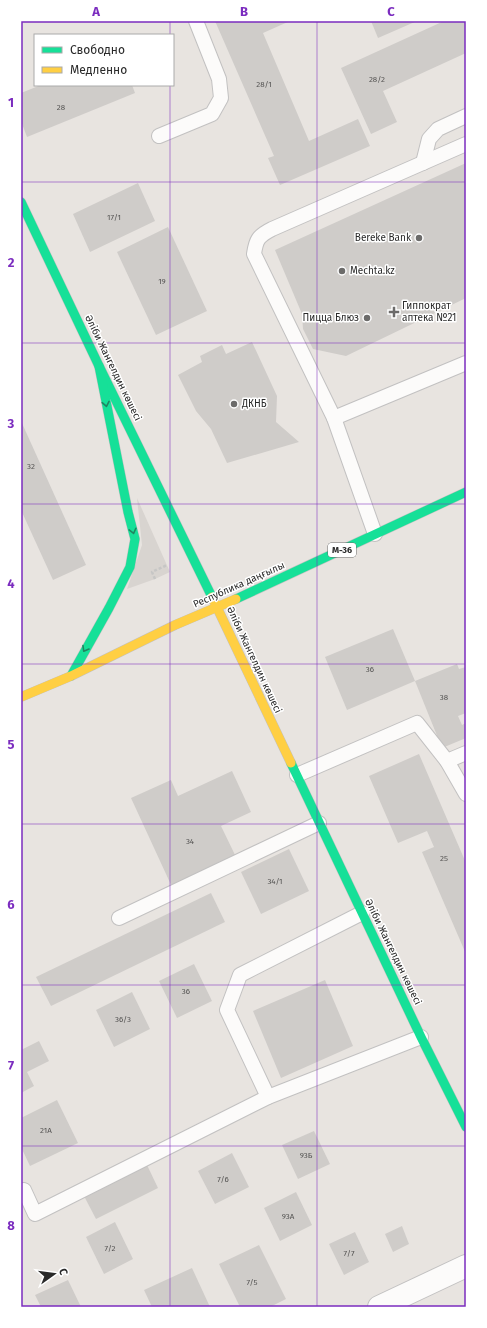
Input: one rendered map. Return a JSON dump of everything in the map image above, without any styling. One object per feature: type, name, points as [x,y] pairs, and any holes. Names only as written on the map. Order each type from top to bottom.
[{"type":"street","name":"Әліби Жангелдин көшесі","points":[[23,210],[217,607],[421,1037],[466,1127]]},
{"type":"street","points":[[70,676],[109,608],[130,567],[135,539],[128,512],[99,366]]},
{"type":"street","name":"Республика даңғылы","points":[[21,697],[70,676],[175,625],[466,492]]},
{"type":"street","points":[[379,1307],[466,1266]]},
{"type":"lane","points":[[159,136],[212,114],[221,98],[219,79],[196,21]]},
{"type":"lane","points":[[423,163],[429,139],[438,129],[466,116]]},
{"type":"lane","points":[[375,534],[334,418],[254,254],[256,243],[262,234],[272,229],[466,144]]},
{"type":"lane","points":[[334,418],[466,362]]},
{"type":"lane","points":[[297,776],[417,723],[447,761],[466,794]]},
{"type":"lane","points":[[447,761],[466,754]]},
{"type":"lane","points":[[119,918],[319,823]]},
{"type":"lane","points":[[268,1097],[227,1010],[240,975],[362,913]]},
{"type":"lane","points":[[21,1192],[24,1190],[35,1214],[268,1097],[421,1037]]},
{"type":"path","points":[[155,579],[152,572],[167,565]]},
{"type":"shaded area","points":[[137,498],[170,572],[127,589],[142,545]]},
{"type":"building","points":[[215,21],[290,21],[263,33],[309,141],[358,119],[370,146],[280,185],[268,158],[274,156]]},
{"type":"building","points":[[371,21],[417,21],[378,38]]},
{"type":"building","points":[[444,21],[466,21],[466,53],[383,91],[397,122],[371,134],[341,68]]},
{"type":"building","points":[[38,86],[132,86],[135,93],[27,137],[21,121],[21,93]]},
{"type":"building","points":[[466,163],[466,298],[346,356],[313,349],[303,329],[302,314],[275,250]]},
{"type":"building","points":[[138,183],[155,221],[90,252],[73,214]]},
{"type":"building","points":[[168,227],[207,311],[156,335],[117,252]]},
{"type":"building","name":"ДКНБ","points":[[252,342],[277,396],[276,422],[299,442],[227,463],[211,429],[196,411],[178,375],[202,362],[200,356],[222,345],[226,354]]},
{"type":"building","points":[[21,421],[86,565],[53,580],[21,510]]},
{"type":"building","points":[[393,629],[415,681],[347,710],[325,657]]},
{"type":"building","points":[[457,664],[459,669],[466,667],[466,713],[458,716],[462,725],[466,723],[466,738],[442,748],[415,681]]},
{"type":"building","points":[[419,754],[466,863],[466,954],[422,852],[434,847],[427,831],[398,843],[369,776]]},
{"type":"building","points":[[232,771],[251,812],[221,826],[236,857],[172,887],[131,798],[171,780],[178,796]]},
{"type":"building","points":[[289,849],[309,891],[261,914],[241,872]]},
{"type":"building","points":[[211,893],[225,922],[51,1006],[36,977]]},
{"type":"building","points":[[194,964],[212,1001],[177,1018],[159,981]]},
{"type":"building","points":[[325,980],[353,1046],[281,1078],[253,1011]]},
{"type":"building","points":[[132,992],[150,1029],[114,1047],[96,1010]]},
{"type":"building","points":[[39,1041],[49,1061],[27,1072],[34,1086],[21,1093],[21,1050]]},
{"type":"building","points":[[57,1100],[78,1143],[30,1166],[21,1147],[21,1118]]},
{"type":"building","points":[[314,1131],[330,1164],[298,1179],[282,1145]]},
{"type":"building","points":[[232,1153],[249,1187],[215,1204],[198,1171]]},
{"type":"building","points":[[147,1165],[158,1188],[96,1219],[84,1196]]},
{"type":"building","points":[[296,1192],[312,1225],[280,1241],[264,1208]]},
{"type":"building","points":[[115,1222],[133,1259],[104,1274],[86,1237]]},
{"type":"building","points":[[402,1226],[409,1244],[393,1252],[385,1234]]},
{"type":"building","points":[[355,1232],[369,1262],[344,1275],[329,1244]]},
{"type":"building","points":[[259,1245],[286,1299],[270,1307],[240,1307],[219,1264]]},
{"type":"building","points":[[192,1268],[210,1307],[152,1307],[144,1290]]},
{"type":"building","points":[[68,1280],[81,1307],[41,1307],[35,1295]]},
{"type":"traffic: fast","points":[[21,202],[212,597]]},
{"type":"traffic: fast","points":[[71,676],[130,567],[135,539],[128,512],[99,366]]},
{"type":"traffic: fast","points":[[236,599],[466,492]]},
{"type":"traffic: fast","points":[[291,763],[421,1037],[466,1127]]},
{"type":"traffic: slow","points":[[212,597],[291,763]]},
{"type":"traffic: slow","points":[[21,697],[71,676],[175,625],[236,599]]},
{"type":"place","name":"Bereke Bank","points":[[419,238]]},
{"type":"place","name":"Mechta.kz","points":[[342,271]]},
{"type":"place","name":"Гиппократ аптека №21","points":[[394,312]]},
{"type":"place","name":"Пицца Блюз","points":[[367,318]]},
{"type":"place","name":"ДКНБ","points":[[234,404]]}]
